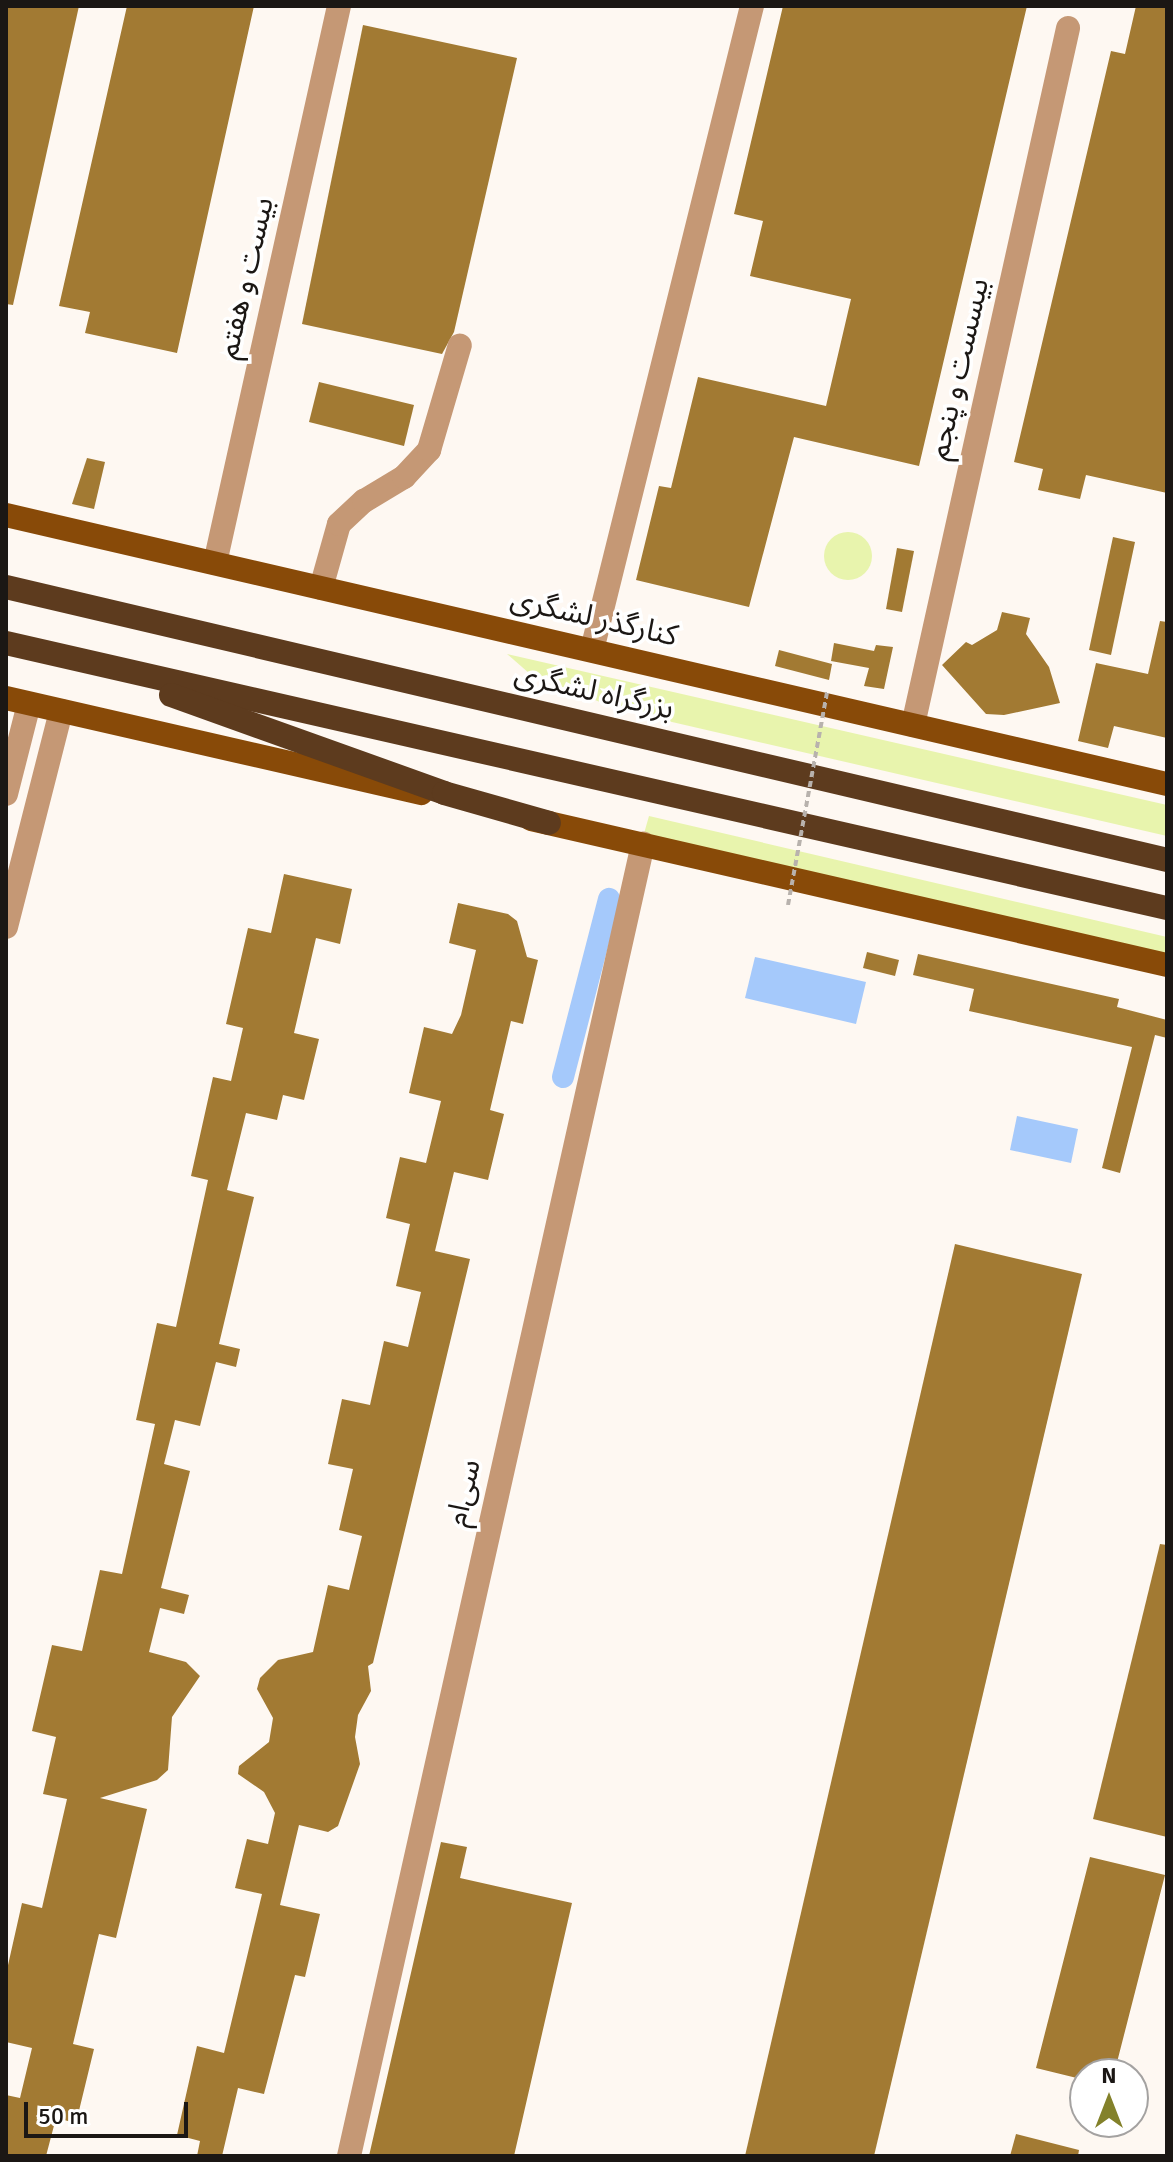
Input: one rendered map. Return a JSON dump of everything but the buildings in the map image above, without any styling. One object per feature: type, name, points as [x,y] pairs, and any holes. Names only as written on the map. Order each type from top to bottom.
[{"type":"highway","name":"بزرگراه لشگری","points":[[6,587],[1167,860]]},
{"type":"highway","points":[[6,643],[1167,908]]},
{"type":"highway","points":[[71,659],[444,793],[549,823]]},
{"type":"main road","name":"کنارگذر لشگری","points":[[6,515],[1167,784]]},
{"type":"main road","points":[[18,701],[1167,965]]},
{"type":"street","name":"بیست و هفتم","points":[[215,563],[339,6]]},
{"type":"street","points":[[592,650],[752,6]]},
{"type":"street","name":"بیسست و پنجم","points":[[913,725],[1068,28]]},
{"type":"street","points":[[321,588],[339,524],[364,501],[404,477],[429,450],[460,345]]},
{"type":"street","points":[[6,794],[18,701]]},
{"type":"street","points":[[6,927],[61,711]]},
{"type":"street","name":"سی‌ام","points":[[349,2156],[643,844]]},
{"type":"path","points":[[788,905],[827,692]]},
{"type":"green space","points":[[848,532],[865,539],[872,556],[865,573],[848,580],[831,573],[824,556],[831,539]]},
{"type":"green space","points":[[507,654],[1167,805],[1167,836],[620,710],[530,674]]},
{"type":"green space","points":[[649,816],[1167,937],[1167,957],[643,837]]},
{"type":"water","points":[[755,957],[866,982],[856,1024],[745,998]]},
{"type":"water","points":[[1017,1116],[1078,1129],[1071,1163],[1010,1150]]},
{"type":"waterway","points":[[563,1077],[609,899]]}]
